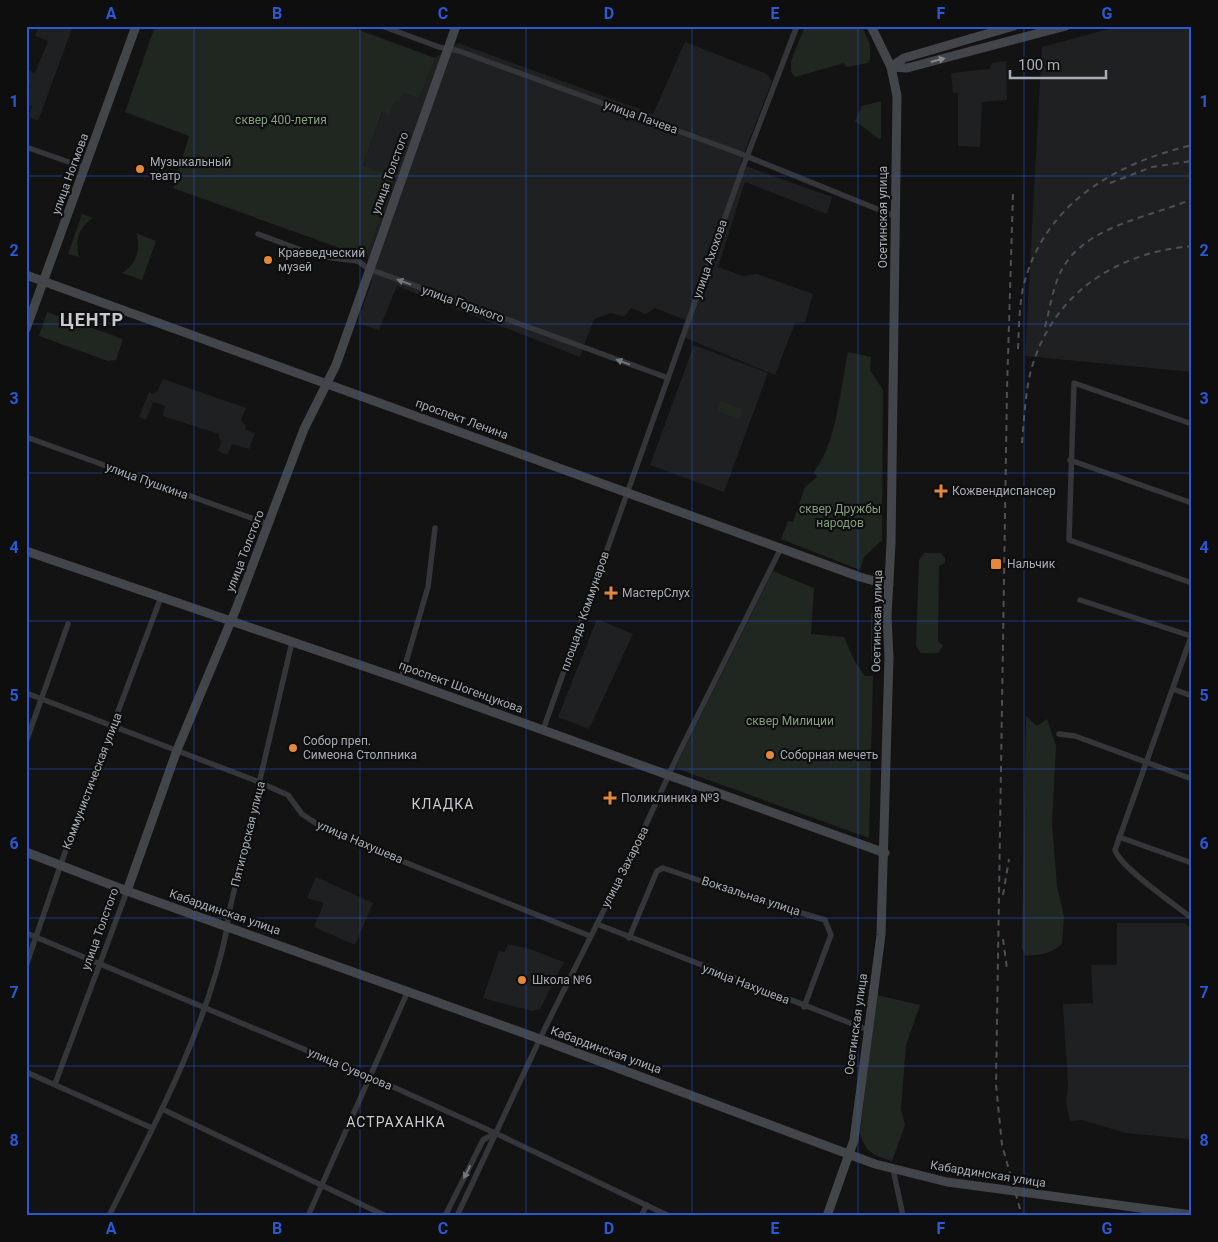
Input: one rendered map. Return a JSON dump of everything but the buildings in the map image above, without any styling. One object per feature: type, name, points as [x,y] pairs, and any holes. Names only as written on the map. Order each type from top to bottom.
[{"type":"main road","name":"улица Ногмова","points":[[26,329],[136,26]]},
{"type":"main road","name":"улица Толстого","points":[[126,891],[177,750],[231,620],[304,429],[336,364],[456,26]]},
{"type":"main road","name":"Осетинская улица","points":[[827,1216],[850,1154],[881,934],[884,853],[897,96],[891,67],[871,26]]},
{"type":"main road","points":[[891,67],[907,68],[1066,26]]},
{"type":"main road","points":[[891,67],[904,58],[998,29],[1011,27]]},
{"type":"main road","name":"проспект Ленина","points":[[26,276],[781,548],[889,585]]},
{"type":"main road","name":"проспект Шогенцукова","points":[[26,551],[401,679],[884,853]]},
{"type":"main road","name":"Кабардинская улица","points":[[26,852],[126,891],[408,991],[892,1169],[994,1190],[1192,1215]]},
{"type":"street","name":"улица Пачева","points":[[382,26],[558,86],[747,156],[896,217]]},
{"type":"street","name":"улица Ахохова","points":[[628,493],[747,156],[797,26]]},
{"type":"street","points":[[26,147],[86,168]]},
{"type":"street","name":"улица Горького","points":[[258,234],[317,256],[358,261],[369,269],[668,378]]},
{"type":"street","points":[[1192,424],[1074,383],[1068,540],[1192,583]]},
{"type":"street","name":"улица Пушкина","points":[[26,437],[268,524]]},
{"type":"street","points":[[1070,460],[1192,503]]},
{"type":"street","name":"площадь Коммунаров","points":[[543,730],[628,493]]},
{"type":"street","points":[[401,679],[428,587],[435,528]]},
{"type":"street","name":"улица Захарова","points":[[457,1216],[492,1145],[495,1133],[540,1039],[781,548]]},
{"type":"street","name":"Коммунистическая улица","points":[[26,966],[60,866],[111,726],[116,720],[160,596]]},
{"type":"street","points":[[1080,600],[1191,635],[1147,764],[1115,847],[1118,858],[1192,918]]},
{"type":"street","points":[[26,742],[68,624]]},
{"type":"street","name":"Пятигорская улица","points":[[109,1216],[162,1109],[205,1009],[228,926],[229,911],[292,642]]},
{"type":"street","points":[[1173,689],[1192,696]]},
{"type":"street","name":"улица Нахушева","points":[[26,693],[254,780],[288,795],[302,814],[329,832],[590,936]]},
{"type":"street","points":[[1059,734],[1075,736],[1192,779]]},
{"type":"street","points":[[1119,837],[1192,863]]},
{"type":"street","name":"Вокзальная улица","points":[[629,938],[657,871],[663,868],[748,897],[825,920],[831,935],[804,1007]]},
{"type":"street","name":"улица Толстого","points":[[55,1084],[101,964],[126,891]]},
{"type":"street","name":"улица Нахушева","points":[[597,924],[804,1007],[868,1030]]},
{"type":"street","name":"улица Суворова","points":[[26,933],[370,1078],[495,1133],[669,1216]]},
{"type":"street","points":[[308,1216],[408,991]]},
{"type":"street","points":[[26,1072],[152,1128]]},
{"type":"street","points":[[162,1109],[386,1216]]},
{"type":"street","name":"улица Захарова","points":[[445,1216],[483,1140],[495,1133]]},
{"type":"street","points":[[892,1169],[903,1216]]},
{"type":"street","points":[[641,1216],[647,1205]]},
{"type":"shaded area","points":[[39,26],[73,26],[38,121],[29,117],[32,106],[26,104],[30,86],[26,85],[26,70],[35,73],[48,41],[35,36]]},
{"type":"shaded area","points":[[1120,26],[1192,26],[1192,372],[1025,356],[1042,47]]},
{"type":"shaded area","points":[[685,42],[767,74],[772,81],[740,164],[832,197],[827,214],[745,182],[718,267],[743,276],[757,274],[813,294],[805,322],[795,323],[775,375],[683,337],[688,321],[655,308],[646,314],[631,308],[624,317],[611,313],[594,319],[580,357],[397,286],[379,330],[357,323],[372,281],[367,255],[395,178],[363,165],[382,112],[403,93],[419,99],[435,58],[458,43],[653,114]]},
{"type":"shaded area","points":[[1006,61],[1007,100],[982,102],[980,147],[958,146],[958,93],[953,93],[951,73],[989,69],[992,63]]},
{"type":"shaded area","points":[[694,345],[768,373],[724,492],[650,465]]},
{"type":"shaded area","points":[[163,379],[246,408],[241,420],[246,426],[245,430],[255,433],[249,449],[232,444],[228,455],[218,451],[222,441],[219,439],[219,434],[163,416],[165,406],[153,402],[146,420],[139,417],[149,392],[154,394]]},
{"type":"shaded area","points":[[597,619],[633,634],[589,729],[558,717]]},
{"type":"shaded area","points":[[316,877],[373,903],[355,945],[314,927],[324,903],[307,898]]},
{"type":"shaded area","points":[[1117,923],[1184,923],[1192,929],[1192,1131],[1189,1139],[1126,1133],[1082,1120],[1070,1121],[1066,1102],[1068,1084],[1063,1004],[1093,1003],[1091,965],[1117,965]]},
{"type":"shaded area","name":"Школа №6","points":[[508,944],[530,949],[564,962],[540,1009],[532,1011],[483,998],[499,951],[505,952]]},
{"type":"green space","name":"сквер 400-летия","points":[[155,26],[348,26],[435,58],[419,99],[403,93],[399,102],[395,101],[389,115],[382,112],[363,165],[395,177],[367,255],[362,256],[173,188],[189,136],[125,112]]},
{"type":"green space","points":[[805,26],[862,26],[870,45],[870,59],[868,63],[846,67],[844,63],[795,77],[791,72],[791,61]]},
{"type":"green space","points":[[881,101],[881,139],[879,139],[855,121],[862,106]]},
{"type":"green space","points":[[82,214],[93,218],[84,226],[79,235],[77,245],[79,257],[68,254]]},
{"type":"green space","points":[[136,233],[156,241],[142,280],[122,273],[127,270],[136,256],[138,239]]},
{"type":"green space","points":[[47,312],[123,339],[116,360],[108,361],[39,336]]},
{"type":"green space","name":"сквер Дружбы народов","points":[[848,352],[871,357],[870,370],[883,390],[882,540],[864,557],[860,570],[781,539],[788,521],[793,522],[805,487],[817,477],[814,472],[828,446],[837,415]]},
{"type":"green space","points":[[720,401],[743,409],[739,419],[717,411]]},
{"type":"green space","points":[[924,553],[941,553],[945,558],[945,563],[939,566],[938,641],[943,646],[938,653],[921,653],[916,646],[919,560]]},
{"type":"green space","name":"сквер Милиции","points":[[773,571],[814,588],[811,634],[844,637],[855,662],[865,676],[873,676],[869,838],[675,768]]},
{"type":"green space","points":[[871,613],[882,614],[881,661],[876,665],[871,660]]},
{"type":"green space","points":[[1026,716],[1037,726],[1047,719],[1056,746],[1052,824],[1057,886],[1064,916],[1062,944],[1049,952],[1025,956],[1022,947]]},
{"type":"green space","points":[[877,995],[920,1005],[906,1045],[901,1109],[905,1125],[892,1161],[880,1157],[867,1149],[860,1133]]},
{"type":"railway","points":[[1018,349],[1019,318],[1023,288],[1033,259],[1047,233],[1065,211],[1086,192],[1110,176],[1163,153],[1192,145]]},
{"type":"railway","points":[[1110,183],[1152,167],[1192,161]]},
{"type":"railway","points":[[1013,194],[1007,389],[996,1085],[1002,1145],[1022,1216]]},
{"type":"railway","points":[[1045,327],[1058,277],[1072,255],[1086,243],[1119,225],[1192,199]]},
{"type":"railway","points":[[1022,443],[1030,374],[1039,346],[1053,322],[1069,301],[1089,283],[1111,269],[1136,258],[1163,250],[1192,246]]},
{"type":"railway","points":[[1003,895],[1009,859]]},
{"type":"railway","points":[[1003,939],[1007,969]]},
{"type":"place","name":"Музыкальный театр","points":[[140,169]]},
{"type":"place","name":"Краеведческий музей","points":[[268,260]]},
{"type":"place","name":"Кожвендиспансер","points":[[941,491]]},
{"type":"place","name":"Нальчик","points":[[996,564]]},
{"type":"place","name":"МастерСлух","points":[[611,593]]},
{"type":"place","name":"Собор преп. Симеона Столпника","points":[[293,748]]},
{"type":"place","name":"Соборная мечеть","points":[[770,755]]},
{"type":"place","name":"Поликлиника №3","points":[[610,798]]},
{"type":"place","name":"Школа №6","points":[[522,980]]},
{"type":"district","name":"ЦЕНТР","points":[[92,319]]},
{"type":"district","name":"КЛАДКА","points":[[443,804]]},
{"type":"district","name":"АСТРАХАНКА","points":[[396,1122]]}]
